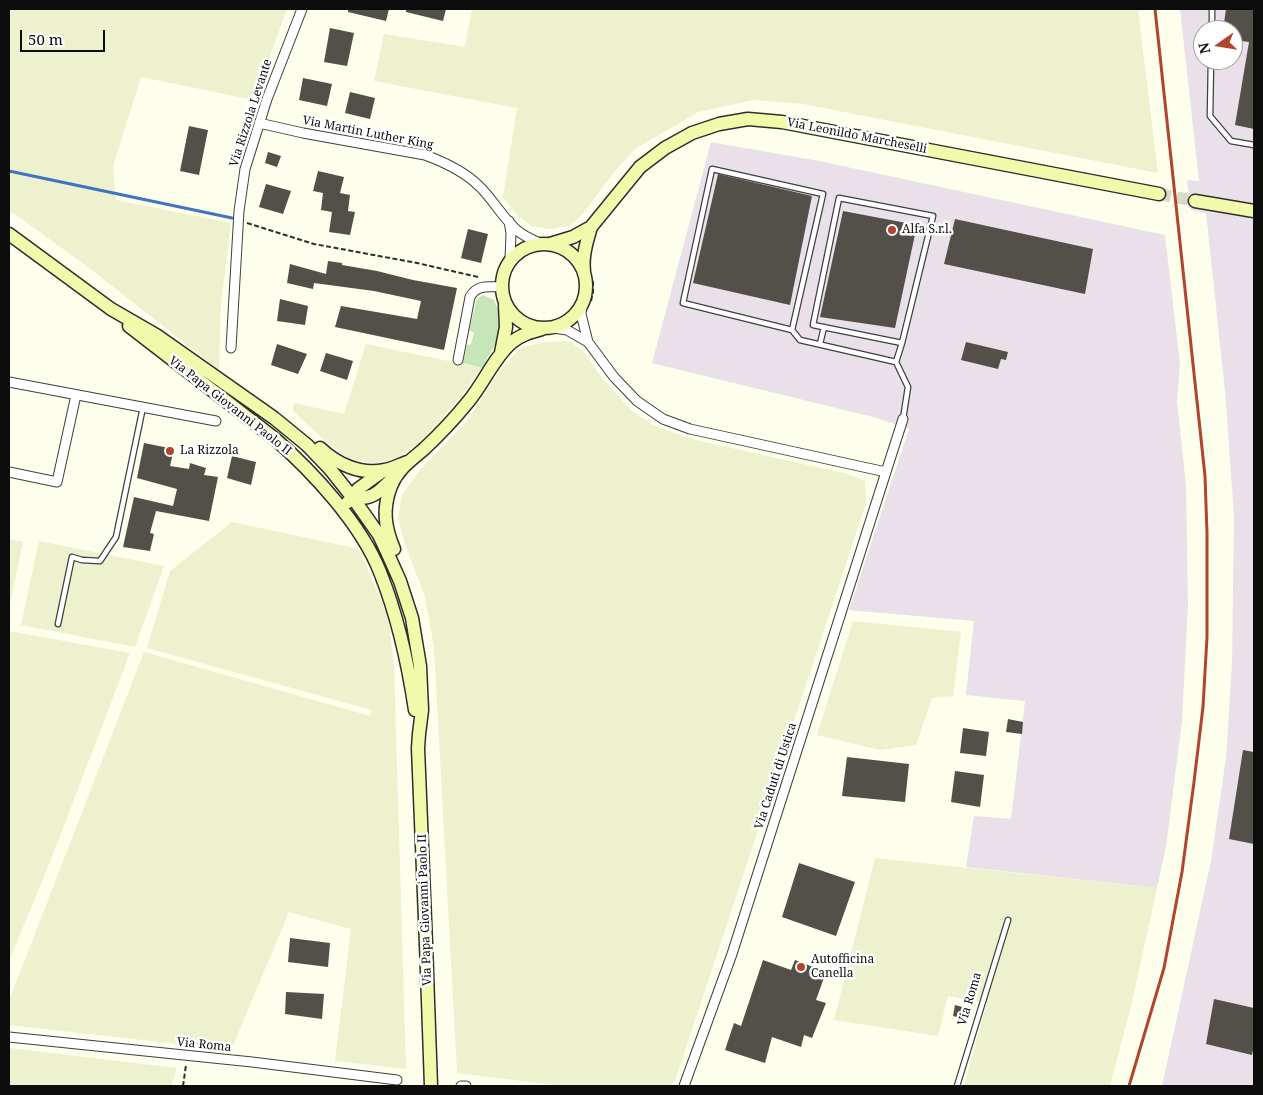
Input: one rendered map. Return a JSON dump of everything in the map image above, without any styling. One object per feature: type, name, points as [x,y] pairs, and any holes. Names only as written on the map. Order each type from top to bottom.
[{"type":"street","name":"Via Rizzola Levante","points":[[231,348],[238,220],[245,169],[267,99],[302,9]]},
{"type":"street","name":"Via Leonildo Marcheselli","points":[[546,244],[573,237],[591,227],[640,167],[665,148],[692,133],[719,124],[748,119],[790,123],[1159,194]]},
{"type":"street","name":"Via Martin Luther King","points":[[260,123],[303,133],[425,155],[444,162],[478,185],[516,230],[528,238],[546,244]]},
{"type":"street","points":[[1195,201],[1254,211]]},
{"type":"street","points":[[501,353],[506,327],[505,305],[501,287],[502,277],[510,259],[511,233],[508,221]]},
{"type":"street","name":"Via Leonildo Marcheselli","points":[[589,277],[583,264],[591,227]]},
{"type":"street","name":"Via Papa Giovanni Paolo II","points":[[9,234],[111,309],[156,335],[254,403],[307,445],[330,469],[379,535],[400,581],[412,618],[420,666],[422,710],[419,734]]},
{"type":"street","points":[[510,259],[523,249],[546,244],[568,252],[578,260],[589,277],[586,287],[586,304],[581,314],[588,342],[614,377],[637,401],[663,419],[690,429],[886,472]]},
{"type":"street","points":[[458,360],[473,290],[478,287],[501,287]]},
{"type":"street","points":[[353,498],[365,499],[372,497],[424,449],[469,402],[501,353],[513,341],[522,335],[565,323],[586,304]]},
{"type":"street","points":[[505,305],[517,320],[531,327],[567,330],[588,342]]},
{"type":"street","name":"Via Papa Giovanni Paolo II","points":[[111,309],[133,330],[274,438],[297,458],[358,532],[379,571],[397,620],[410,671],[419,734],[432,1086]]},
{"type":"street","points":[[9,382],[216,421]]},
{"type":"street","points":[[9,472],[57,482],[76,395]]},
{"type":"street","name":"Via Papa Giovanni Paolo II","points":[[254,403],[273,410],[329,457],[349,468],[369,472],[403,467]]},
{"type":"street","name":"Via Caduti di Ustica","points":[[684,1086],[748,906],[904,419]]},
{"type":"street","name":"Via Papa Giovanni Paolo II","points":[[403,467],[391,486],[385,520],[419,624],[421,640],[418,652]]},
{"type":"street","points":[[340,508],[353,498],[358,489],[386,470]]},
{"type":"street","name":"Via Roma","points":[[9,1036],[397,1080]]},
{"type":"street","points":[[461,1086],[466,1086]]},
{"type":"lane","points":[[1211,70],[1210,116],[1231,141],[1254,145]]},
{"type":"lane","points":[[792,330],[823,194],[712,170],[683,303],[792,330],[800,340],[896,362]]},
{"type":"lane","points":[[902,343],[813,325],[840,198],[933,216],[902,343],[896,362],[908,387],[904,419]]},
{"type":"lane","points":[[820,344],[824,327]]},
{"type":"lane","points":[[58,624],[72,557],[82,560],[100,560],[116,537],[144,407]]},
{"type":"lane","name":"Via Roma","points":[[957,1086],[1008,920]]},
{"type":"path","points":[[238,220],[314,244],[417,263],[478,278]]},
{"type":"path","points":[[586,304],[594,292],[589,277]]},
{"type":"path","points":[[183,1086],[188,1056]]},
{"type":"shaded area","points":[[1180,9],[1254,9],[1254,1086],[1162,1086],[1211,861],[1226,758],[1232,664],[1234,516],[1225,391],[1206,213],[1191,210],[1187,180],[1199,181]]},
{"type":"shaded area","points":[[711,142],[819,161],[1165,235],[1180,364],[1177,401],[1186,486],[1188,605],[1182,721],[1166,847],[1157,888],[966,867],[974,816],[1011,819],[1025,701],[966,695],[974,621],[849,610],[909,429],[873,417],[652,363]]},
{"type":"green space","points":[[9,9],[287,9],[254,100],[141,77],[113,166],[116,200],[231,223],[221,303],[219,370],[88,267],[9,210]]},
{"type":"green space","points":[[472,9],[1138,9],[1158,173],[803,104],[753,100],[698,112],[635,149],[614,172],[581,216],[569,226],[549,229],[532,226],[518,216],[503,197],[517,108],[374,81],[384,34],[465,47]]},
{"type":"green space","points":[[483,295],[494,300],[501,320],[501,328],[482,368],[463,363],[467,345],[471,344],[474,333],[469,330],[477,299]]},
{"type":"green space","points":[[569,341],[582,350],[602,378],[631,410],[653,425],[691,439],[848,474],[865,481],[866,503],[675,1081],[669,1086],[562,1086],[457,1073],[434,647],[425,597],[404,541],[398,518],[402,495],[420,470],[466,422],[502,368],[522,347],[546,342]]},
{"type":"green space","points":[[366,344],[482,368],[459,399],[419,443],[399,457],[377,463],[352,461],[330,445],[293,411],[294,403],[344,414]]},
{"type":"green space","points":[[232,522],[359,549],[388,617],[394,665],[406,1069],[335,1061],[351,929],[289,912],[231,1050],[9,1025],[9,1001],[144,652],[370,716],[372,710],[147,648],[170,571]]},
{"type":"green space","points":[[9,539],[23,542],[9,608]]},
{"type":"green space","points":[[39,541],[164,566],[135,647],[21,625]]},
{"type":"green space","points":[[853,621],[961,632],[953,696],[932,698],[916,745],[880,750],[817,735]]},
{"type":"green space","points":[[9,631],[130,653],[52,857],[9,961]]},
{"type":"green space","points":[[875,858],[1157,888],[1131,1006],[1110,1086],[964,1086],[987,1003],[948,996],[938,1036],[834,1020]]},
{"type":"green space","points":[[9,1048],[177,1068],[171,1086],[9,1086]]},
{"type":"building","points":[[348,9],[389,9],[386,21],[348,12]]},
{"type":"building","points":[[406,9],[446,9],[443,21],[406,12]]},
{"type":"building","points":[[1226,9],[1254,9],[1254,129],[1235,125],[1249,42],[1243,41],[1243,20],[1224,20]]},
{"type":"building","points":[[330,28],[354,33],[347,66],[324,62]]},
{"type":"building","points":[[303,78],[332,84],[327,106],[299,100]]},
{"type":"building","points":[[350,92],[375,98],[370,119],[345,113]]},
{"type":"building","points":[[189,126],[208,130],[199,175],[180,171]]},
{"type":"building","points":[[268,152],[281,156],[277,167],[265,163]]},
{"type":"building","points":[[318,171],[344,177],[340,193],[350,195],[348,211],[355,212],[350,235],[329,232],[332,212],[321,210],[323,193],[313,191]]},
{"type":"building","points":[[718,174],[812,196],[790,305],[693,283]]},
{"type":"building","points":[[266,184],[291,191],[283,214],[259,207]]},
{"type":"building","points":[[843,211],[917,225],[895,328],[820,317]]},
{"type":"building","points":[[955,219],[1093,249],[1085,294],[944,264]]},
{"type":"building","points":[[468,229],[488,234],[481,263],[461,258]]},
{"type":"building","points":[[328,261],[457,288],[444,350],[335,327],[341,306],[417,319],[421,301],[374,291],[314,283],[313,289],[287,283],[290,264],[326,274]]},
{"type":"building","points":[[280,299],[308,306],[305,325],[277,321]]},
{"type":"building","points":[[966,342],[1008,352],[1006,360],[1001,359],[998,369],[961,360]]},
{"type":"building","points":[[277,344],[307,354],[298,374],[271,365]]},
{"type":"building","points":[[326,353],[353,361],[347,380],[320,371]]},
{"type":"building","points":[[144,443],[174,449],[170,466],[189,469],[190,463],[206,468],[204,475],[218,477],[209,521],[156,511],[150,533],[154,534],[150,551],[123,547],[134,497],[173,506],[177,489],[137,478]]},
{"type":"building","points":[[232,456],[256,462],[251,485],[227,478]]},
{"type":"building","points":[[1008,719],[1023,722],[1022,734],[1006,732]]},
{"type":"building","points":[[963,728],[989,732],[986,756],[960,753]]},
{"type":"building","points":[[1243,750],[1254,752],[1254,844],[1229,839]]},
{"type":"building","points":[[847,757],[909,764],[905,802],[842,796]]},
{"type":"building","points":[[955,771],[984,775],[980,807],[951,802]]},
{"type":"building","points":[[799,863],[855,882],[836,936],[782,917]]},
{"type":"building","points":[[290,938],[330,943],[328,967],[288,962]]},
{"type":"building","points":[[763,960],[791,970],[795,960],[826,972],[816,1000],[826,1003],[812,1038],[804,1035],[801,1047],[772,1037],[765,1063],[725,1050],[734,1023],[741,1026]]},
{"type":"building","points":[[286,992],[324,994],[322,1019],[285,1014]]},
{"type":"building","points":[[1214,999],[1254,1008],[1254,1045],[1252,1055],[1206,1044]]},
{"type":"building","points":[[955,1005],[966,1008],[964,1019],[953,1016]]},
{"type":"waterway","points":[[9,171],[232,218]]},
{"type":"tunnel","points":[[1159,194],[1195,201]]},
{"type":"railway","points":[[1129,1086],[1164,968],[1182,872],[1203,707],[1207,637],[1205,476],[1155,9]]},
{"type":"place","name":"Alfa S.r.l.","points":[[892,230]]},
{"type":"place","name":"La Rizzola","points":[[170,451]]},
{"type":"place","name":"Autofficina Canella","points":[[801,967]]}]
